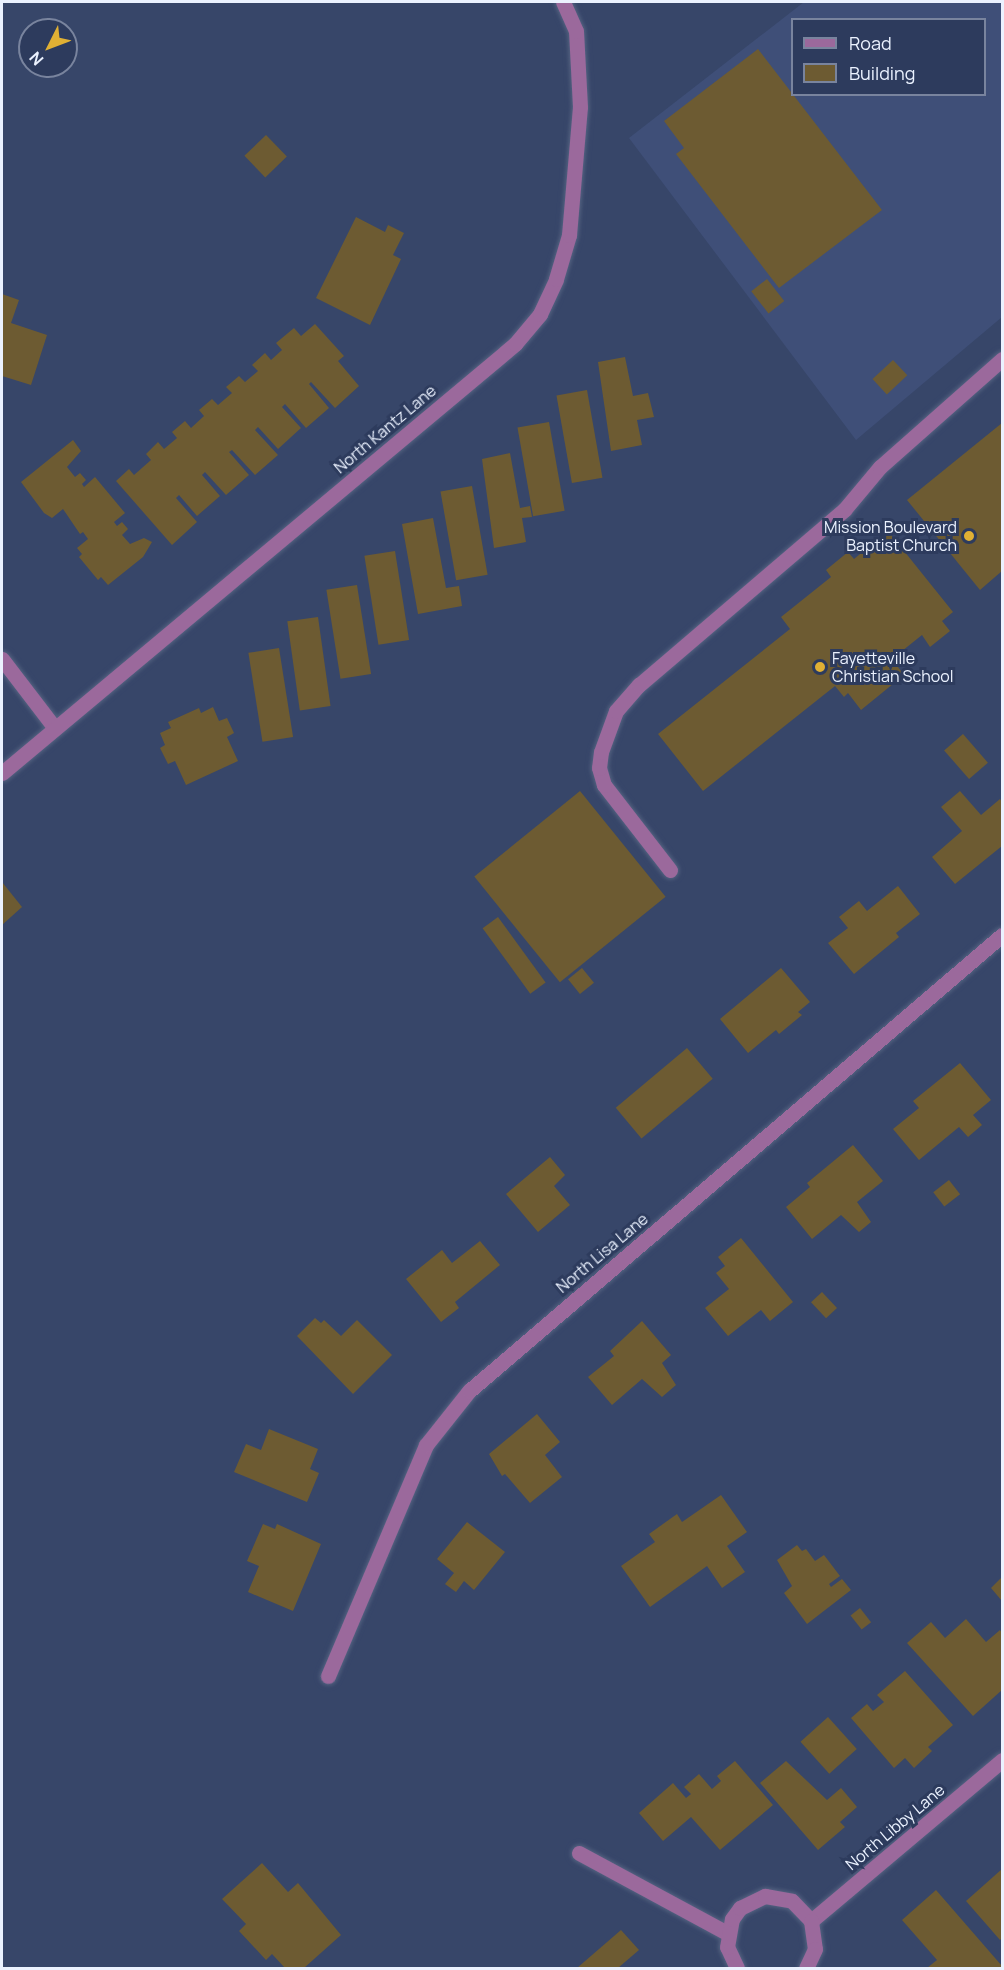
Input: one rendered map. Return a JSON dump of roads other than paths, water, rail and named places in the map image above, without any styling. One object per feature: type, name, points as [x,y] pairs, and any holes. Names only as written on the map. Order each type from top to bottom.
[{"type":"street","name":"North Kantz Lane","points":[[2,772],[515,344],[540,314],[556,279],[569,235],[580,107],[576,31],[563,2]]},
{"type":"street","points":[[670,870],[604,785],[599,768],[601,752],[616,711],[639,685],[844,510],[880,467],[1002,359]]},
{"type":"street","points":[[2,659],[54,727]]},
{"type":"street","name":"North Lisa Lane","points":[[328,1676],[426,1445],[469,1391],[1002,935]]},
{"type":"street","name":"North Libby Lane","points":[[812,1921],[1002,1760]]},
{"type":"street","points":[[579,1853],[727,1933]]},
{"type":"street","points":[[737,1968],[727,1947],[727,1933],[740,1908],[765,1896],[792,1901],[812,1921],[815,1949],[806,1968]]},
{"type":"place","name":"Mission Boulevard Baptist Church","points":[[969,536]]},
{"type":"place","name":"Fayetteville Christian School","points":[[820,667]]}]
